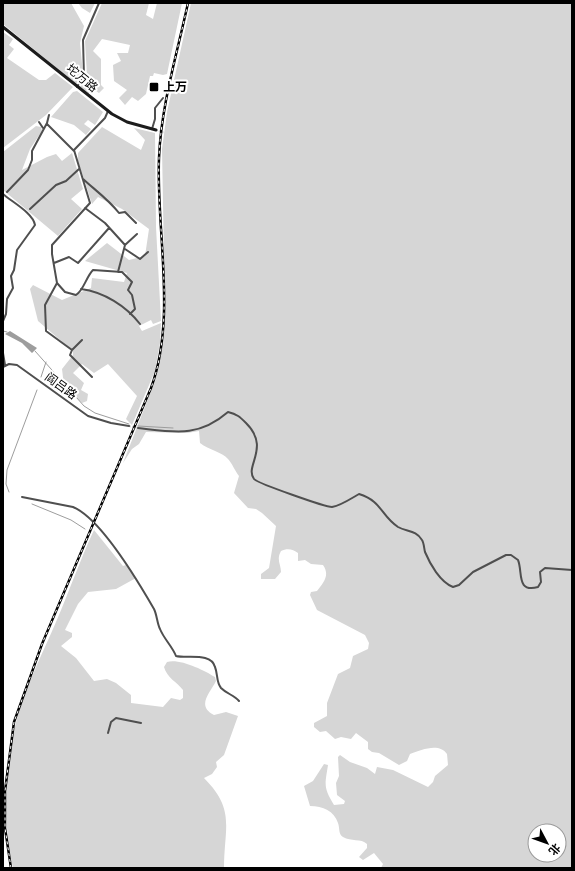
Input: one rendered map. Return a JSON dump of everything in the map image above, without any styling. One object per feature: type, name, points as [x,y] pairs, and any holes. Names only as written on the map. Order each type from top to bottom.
[{"type":"main road","name":"坨万路","points":[[3,28],[108,111],[123,120],[156,130]]},
{"type":"street","points":[[77,86],[84,76],[83,40],[99,3]]},
{"type":"street","points":[[152,129],[155,119],[155,108],[163,98]]},
{"type":"street","points":[[74,151],[104,118],[108,111]]},
{"type":"street","points":[[7,192],[28,170],[32,160],[32,151],[47,124],[49,115]]},
{"type":"street","points":[[39,122],[44,129]]},
{"type":"street","points":[[47,124],[51,130],[61,136],[74,151],[90,203],[52,245],[57,283],[65,292],[76,294],[93,270],[122,272],[132,282],[128,290],[132,295],[135,309],[130,314]]},
{"type":"street","points":[[30,209],[56,184],[66,181],[79,169]]},
{"type":"street","points":[[82,178],[103,198],[110,202],[120,212],[125,212],[136,223]]},
{"type":"street","points":[[3,194],[26,213],[34,221],[35,225],[15,255],[14,270],[11,276],[13,288],[8,299],[6,314],[3,321]]},
{"type":"street","points":[[85,208],[109,228],[125,245]]},
{"type":"street","points":[[54,263],[69,257],[78,263],[109,228]]},
{"type":"street","points":[[118,272],[125,245],[137,234]]},
{"type":"street","points":[[124,249],[140,259],[148,252]]},
{"type":"street","points":[[57,283],[45,305],[46,331],[72,350]]},
{"type":"street","points":[[81,289],[98,293],[120,305],[140,324]]},
{"type":"street","points":[[82,340],[72,350],[70,355],[92,377]]},
{"type":"street","points":[[3,353],[4,367]]},
{"type":"street","name":"阎吕路","points":[[4,367],[10,364],[17,365],[86,414],[111,423],[129,426]]},
{"type":"street","points":[[138,428],[184,432],[204,428],[228,412],[236,414],[254,431],[257,441],[257,453],[252,466],[252,475],[260,484],[296,494],[324,506],[333,507],[360,494],[370,497],[381,507],[387,517],[399,528],[416,533],[423,541],[426,553],[440,579],[453,587],[459,585],[473,572],[506,555],[514,557],[518,560],[521,581],[527,587],[538,587],[541,582],[540,572],[545,568],[572,570]]},
{"type":"street","points":[[22,498],[74,507],[81,510],[106,537],[134,578],[155,611],[160,629],[176,656],[184,658],[195,656],[210,660],[215,666],[217,680],[221,688],[239,701]]},
{"type":"street","points":[[108,733],[111,722],[116,718],[141,723]]},
{"type":"shaded area","points":[[3,3],[71,3],[84,26],[80,43],[83,74],[76,84],[3,24]]},
{"type":"shaded area","points":[[78,3],[95,3],[90,13],[82,8]]},
{"type":"shaded area","points":[[102,3],[149,3],[146,15],[153,19],[157,3],[182,3],[167,74],[163,75],[154,73],[153,76],[150,76],[146,94],[138,101],[132,97],[125,105],[119,98],[127,90],[114,81],[113,65],[121,61],[117,53],[128,53],[130,45],[102,39],[93,51],[101,59],[101,85],[104,88],[99,93],[93,89],[88,94],[80,87],[87,76],[85,41]]},
{"type":"shaded area","points":[[191,3],[572,3],[572,868],[381,868],[383,864],[374,853],[363,860],[359,857],[367,848],[367,844],[362,841],[341,836],[339,825],[331,812],[324,808],[310,806],[304,786],[313,781],[324,764],[328,765],[326,790],[328,794],[334,805],[344,804],[345,801],[337,795],[336,783],[339,776],[338,757],[340,755],[350,762],[367,768],[375,774],[377,767],[393,770],[428,787],[433,782],[435,776],[448,765],[447,754],[444,750],[439,748],[424,749],[410,754],[407,761],[399,765],[379,753],[372,752],[368,749],[368,742],[356,733],[351,739],[341,737],[335,739],[326,731],[320,732],[314,727],[314,723],[327,716],[327,703],[338,674],[350,668],[353,656],[368,649],[369,643],[365,635],[317,610],[310,595],[311,592],[317,591],[322,585],[326,575],[323,565],[311,564],[305,560],[298,561],[298,553],[285,549],[281,551],[279,557],[281,572],[275,579],[261,579],[261,574],[269,568],[276,526],[256,509],[248,508],[234,493],[239,476],[228,459],[200,443],[199,431],[187,433],[146,432],[139,444],[132,449],[123,463],[155,381],[163,345],[165,313],[162,149],[167,112]]},
{"type":"shaded area","points":[[3,32],[13,39],[9,45],[14,49],[7,58],[39,80],[46,80],[55,73],[73,87],[46,115],[3,148]]},
{"type":"shaded area","points":[[77,91],[103,112],[95,125],[88,120],[84,124],[91,129],[86,135],[74,125],[51,117],[73,92]]},
{"type":"shaded area","points":[[36,126],[41,127],[42,131],[30,149],[22,170],[56,154],[62,161],[72,153],[83,189],[71,199],[82,209],[58,236],[3,190],[3,152]]},
{"type":"shaded area","points":[[102,127],[141,150],[145,140],[134,128],[155,133],[156,227],[161,321],[153,324],[151,320],[139,326],[142,331],[161,323],[160,343],[155,371],[132,425],[126,419],[137,396],[108,364],[94,373],[82,364],[73,373],[84,383],[81,390],[88,394],[87,401],[82,403],[64,386],[62,369],[73,355],[73,351],[38,321],[30,289],[33,285],[62,300],[91,288],[92,278],[124,282],[127,273],[85,261],[107,243],[129,260],[145,256],[149,229],[122,209],[98,197],[92,204],[78,161],[78,153]]},
{"type":"shaded area","points":[[10,331],[37,348],[32,353],[22,343],[5,334]]},
{"type":"shaded area","points":[[94,530],[123,566],[126,565],[136,578],[116,589],[88,592],[78,604],[65,630],[72,633],[72,637],[61,646],[76,658],[94,681],[107,679],[116,683],[131,695],[131,703],[163,707],[171,698],[180,700],[183,698],[183,690],[181,687],[165,671],[164,667],[167,662],[172,661],[185,663],[205,671],[215,677],[216,681],[206,699],[206,708],[214,715],[226,712],[238,716],[224,755],[216,762],[217,767],[212,774],[204,778],[221,800],[224,810],[226,830],[224,868],[13,868],[7,831],[6,791],[10,751],[18,715],[26,691]]},
{"type":"waterway","points":[[3,331],[7,332]]},
{"type":"waterway","points":[[35,351],[84,406],[95,413],[129,424]]},
{"type":"waterway","points":[[41,377],[46,362]]},
{"type":"waterway","points":[[9,492],[6,484],[7,470],[37,390]]},
{"type":"waterway","points":[[138,426],[173,428]]},
{"type":"waterway","points":[[32,504],[71,520],[85,529]]},
{"type":"tunnel","points":[[156,130],[165,133]]},
{"type":"tunnel","points":[[129,426],[138,428]]},
{"type":"railway","points":[[11,868],[5,828],[5,791],[14,722],[42,644],[151,388],[159,361],[163,333],[164,304],[164,274],[159,186],[160,139],[170,80],[188,3]]},
{"type":"place","name":"上万","points":[[154,87]]}]
